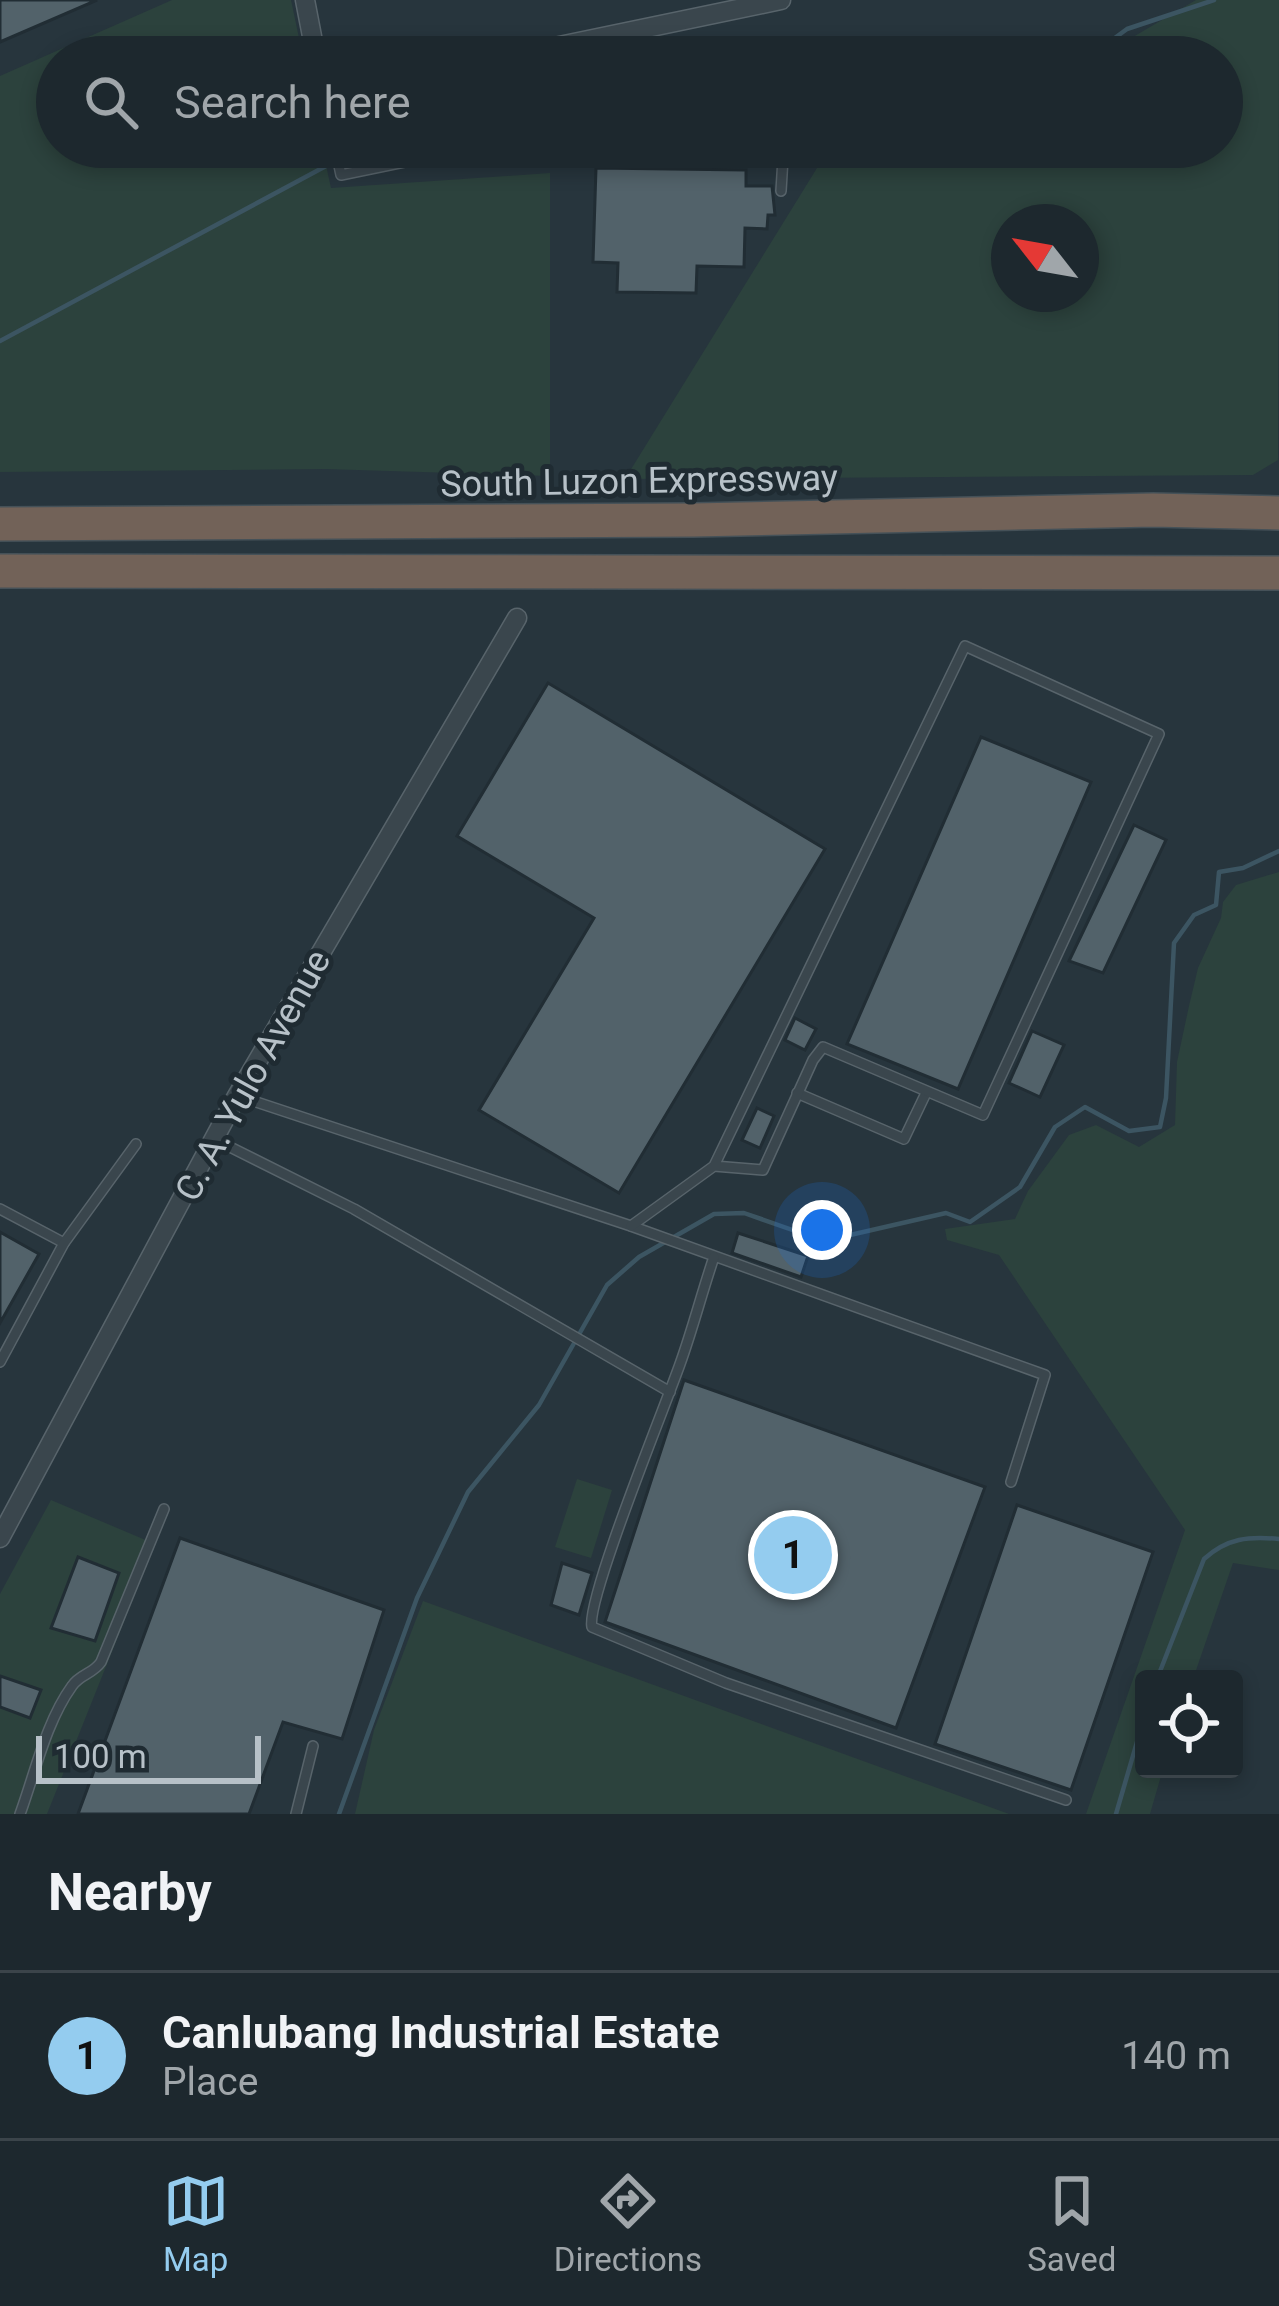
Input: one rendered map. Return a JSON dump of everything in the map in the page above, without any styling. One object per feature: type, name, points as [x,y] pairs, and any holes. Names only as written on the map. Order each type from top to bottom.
[{"type":"highway","name":"South Luzon Expressway","points":[[0,524],[694,520],[1153,510],[1279,513]]},
{"type":"highway","points":[[0,572],[1279,573]]},
{"type":"street","points":[[305,0],[312,36]]},
{"type":"street","points":[[608,36],[781,0]]},
{"type":"street","name":"C. A. Yulo Avenue","points":[[0,1538],[237,1096],[517,618]]},
{"type":"lane","points":[[339,168],[340,175],[374,168]]},
{"type":"lane","points":[[781,191],[782,168]]},
{"type":"lane","points":[[631,1226],[714,1166],[965,646],[1159,734],[983,1114],[823,1047],[763,1170],[714,1166]]},
{"type":"lane","points":[[797,1093],[904,1139],[926,1093]]},
{"type":"lane","points":[[237,1096],[631,1226],[1046,1375],[1012,1482]]},
{"type":"lane","points":[[214,1139],[354,1209],[670,1392]]},
{"type":"lane","points":[[0,1362],[64,1243],[136,1144]]},
{"type":"lane","points":[[0,1209],[64,1243]]},
{"type":"lane","points":[[714,1257],[601,1582],[590,1617],[593,1629],[726,1683],[1066,1800]]},
{"type":"lane","points":[[20,1814],[62,1702],[78,1677],[92,1673],[101,1662],[164,1509]]},
{"type":"lane","points":[[296,1814],[313,1746]]},
{"type":"green space","points":[[172,0],[291,0],[299,36],[91,36]]},
{"type":"green space","points":[[1196,0],[1279,0],[1278,460],[1253,475],[625,479],[817,168],[1243,168],[1243,36],[1135,36]]},
{"type":"green space","points":[[36,60],[36,168],[327,168],[331,188],[550,173],[550,476],[325,469],[0,472],[0,76]]},
{"type":"green space","points":[[1279,872],[1279,1570],[1233,1563],[1196,1670],[1136,1670],[1185,1530],[999,1255],[947,1240],[945,1229],[1015,1219],[1028,1191],[1069,1135],[1096,1125],[1139,1147],[1175,1125],[1177,1062],[1198,968],[1221,918],[1223,902],[1236,885]]},
{"type":"green space","points":[[577,1479],[612,1490],[591,1558],[555,1547]]},
{"type":"green space","points":[[51,1500],[155,1544],[47,1814],[0,1814],[0,1594]]},
{"type":"green space","points":[[423,1601],[1009,1814],[355,1814],[374,1730]]},
{"type":"green space","points":[[1135,1673],[1135,1778],[1160,1778],[1150,1814],[1086,1814]]},
{"type":"building","points":[[0,0],[97,0],[0,42]]},
{"type":"building","points":[[596,168],[746,170],[746,186],[772,186],[775,215],[768,215],[767,229],[745,228],[744,267],[697,266],[696,293],[617,292],[618,263],[593,262]]},
{"type":"building","points":[[548,683],[825,849],[619,1193],[479,1110],[594,918],[457,836]]},
{"type":"building","points":[[981,737],[1091,782],[958,1089],[847,1044]]},
{"type":"building","points":[[1134,825],[1166,840],[1103,973],[1069,961]]},
{"type":"building","points":[[795,1018],[816,1029],[805,1050],[785,1040]]},
{"type":"building","points":[[1032,1031],[1064,1045],[1040,1097],[1009,1083]]},
{"type":"building","points":[[757,1108],[774,1116],[760,1148],[742,1140]]},
{"type":"building","points":[[0,1232],[39,1254],[0,1323]]},
{"type":"building","points":[[738,1233],[808,1256],[801,1277],[732,1253]]},
{"type":"building","points":[[684,1380],[985,1487],[896,1728],[605,1622]]},
{"type":"building","points":[[1017,1505],[1153,1552],[1071,1790],[935,1744]]},
{"type":"building","points":[[180,1538],[384,1610],[342,1739],[283,1722],[249,1814],[78,1814]]},
{"type":"building","points":[[78,1557],[119,1573],[95,1641],[51,1628]]},
{"type":"building","points":[[562,1563],[592,1573],[579,1615],[551,1605]]},
{"type":"building","points":[[0,1676],[41,1690],[30,1718],[0,1707]]},
{"type":"waterway","points":[[1118,36],[1214,0]]},
{"type":"waterway","points":[[0,341],[322,168]]},
{"type":"waterway","points":[[339,1814],[417,1598],[468,1492],[539,1405],[607,1285],[639,1257],[714,1214],[744,1213],[824,1241],[946,1213],[970,1222],[1020,1187],[1055,1127],[1085,1107],[1129,1131],[1160,1127],[1166,1098],[1174,943],[1194,915],[1216,905],[1219,872],[1243,868],[1279,851]]},
{"type":"waterway","points":[[1161,1670],[1204,1559],[1239,1540],[1279,1539]]},
{"type":"waterway","points":[[1116,1814],[1135,1749]]},
{"type":"place","name":"Canlubang Industrial Estate","points":[[793,1555]]}]
